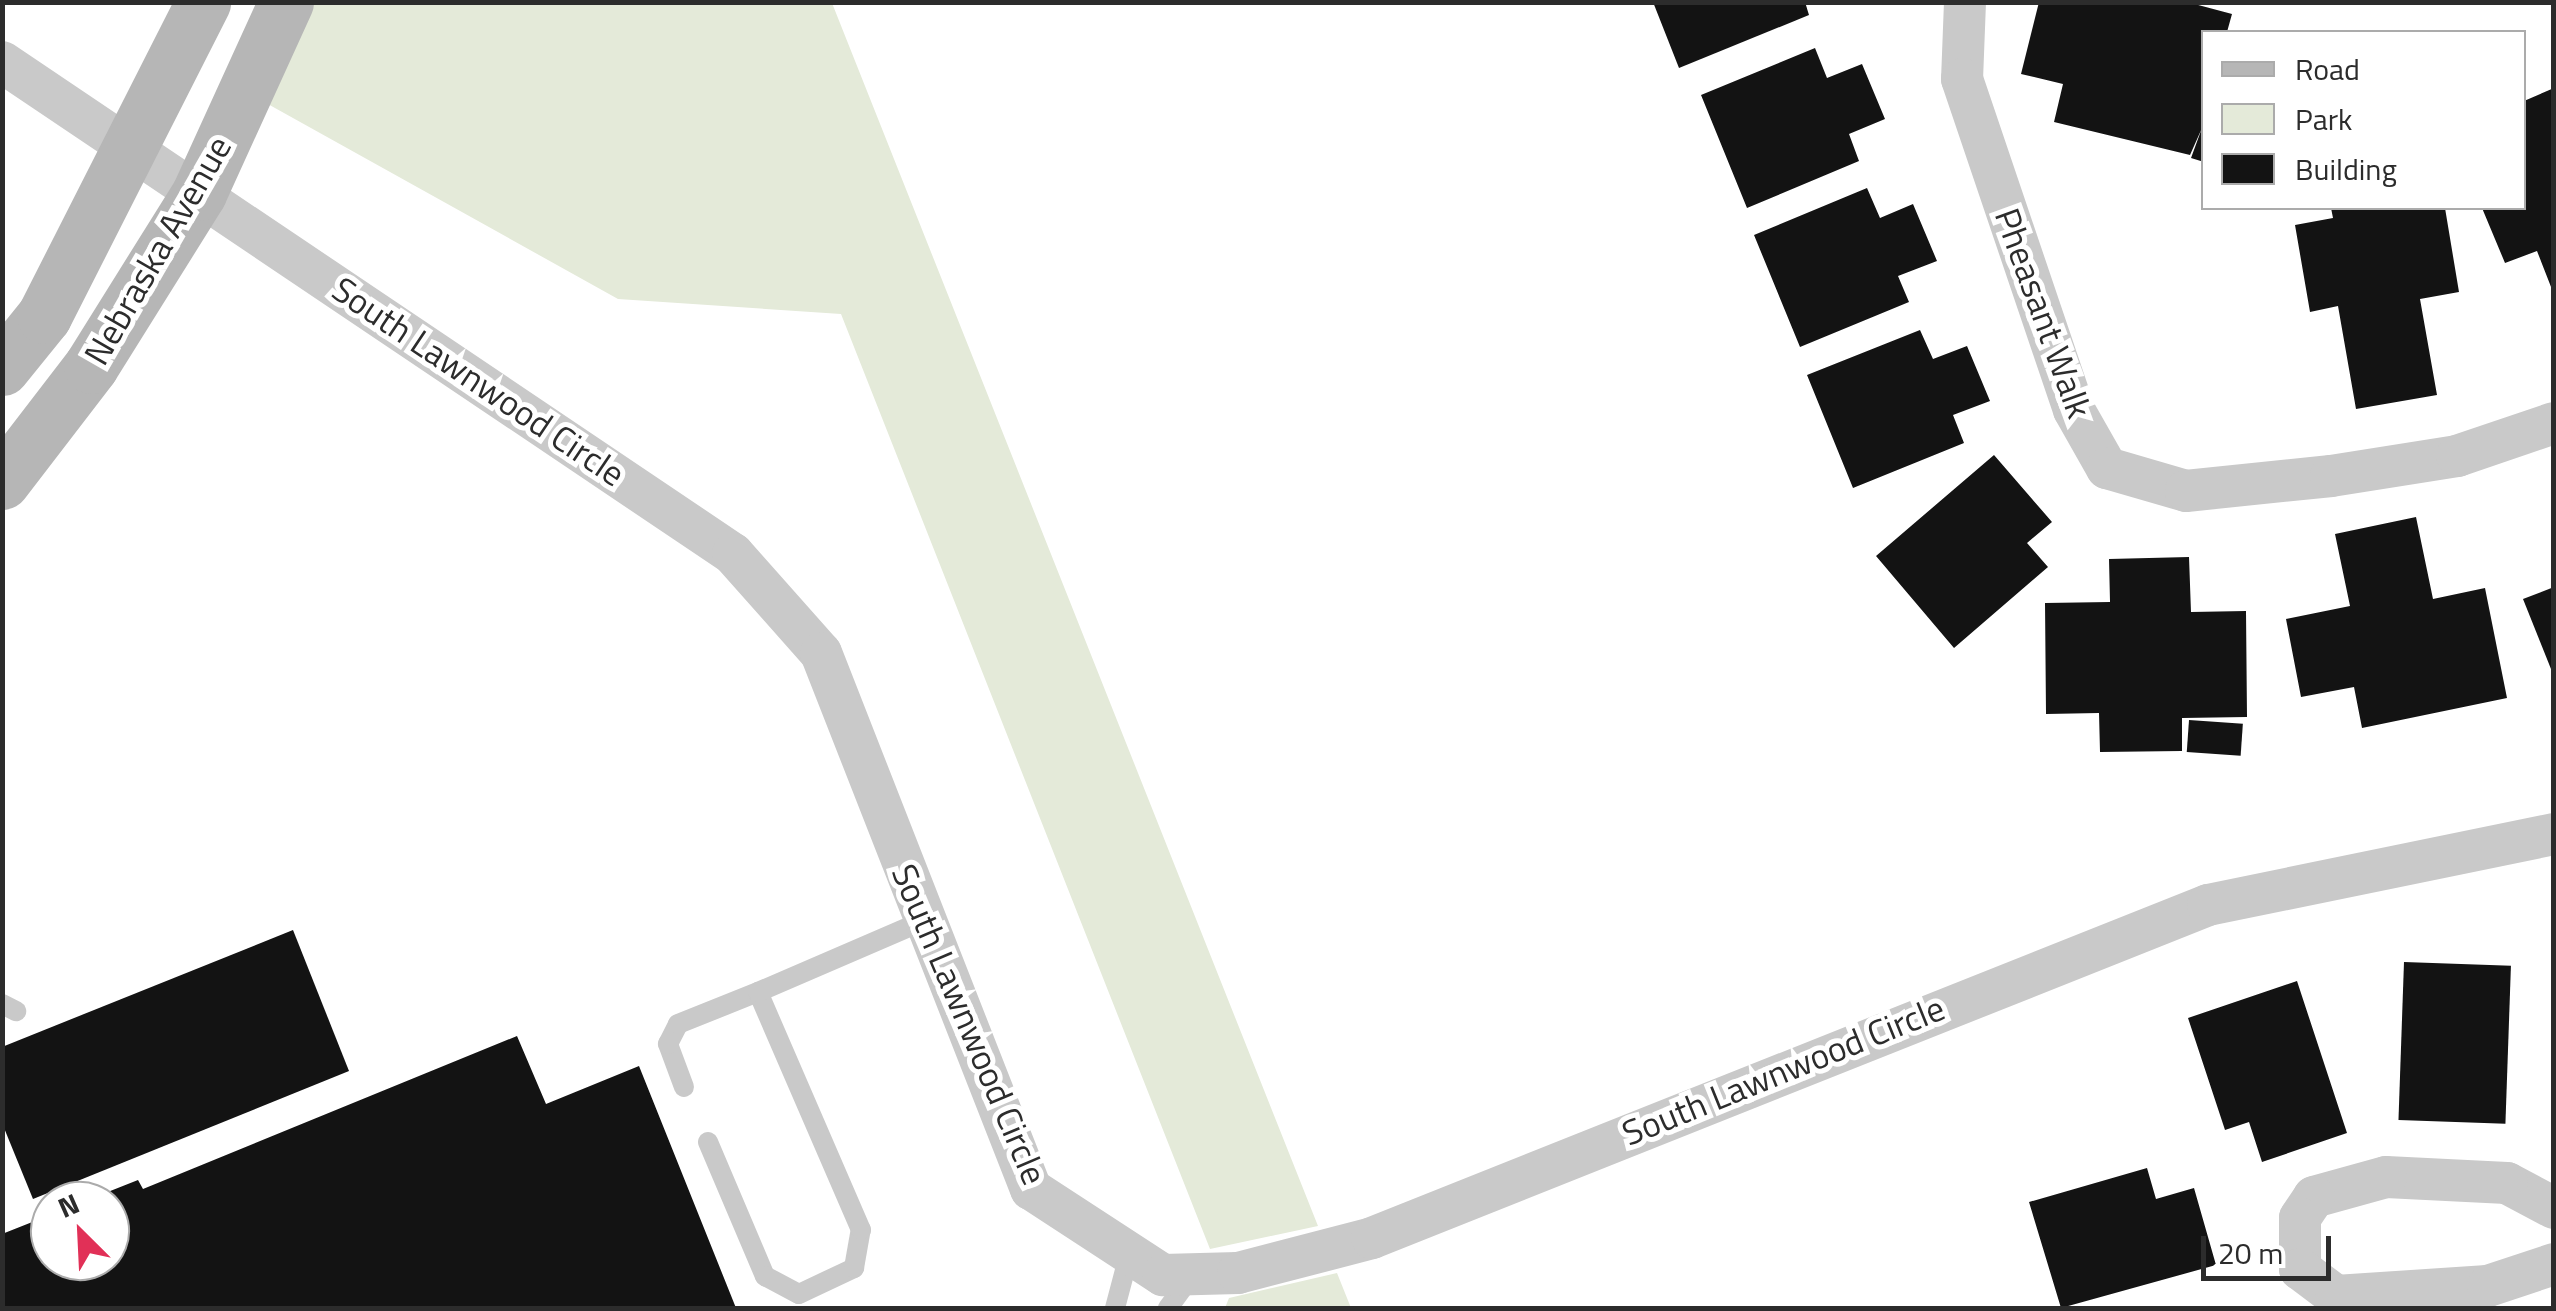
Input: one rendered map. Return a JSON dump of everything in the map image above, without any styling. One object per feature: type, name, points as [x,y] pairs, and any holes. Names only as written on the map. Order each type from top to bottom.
[{"type":"street","name":"Nebraska Avenue","points":[[2,368],[44,316],[203,2]]},
{"type":"street","name":"Nebraska Avenue","points":[[8,467],[199,193],[286,2]]},
{"type":"street","name":"Pheasant Walk","points":[[1965,2],[1962,79],[2074,410],[2108,468],[2186,491],[2258,484],[2457,456],[2554,424]]},
{"type":"street","name":"South Lawnwood Circle","points":[[2,62],[133,146],[733,554],[821,653],[1030,1189],[1164,1275],[1238,1273],[1372,1238],[2208,905],[2464,845],[2554,834]]},
{"type":"street","points":[[2554,1208],[2507,1183],[2386,1177],[2314,1197],[2300,1218],[2300,1269],[2336,1296],[2488,1286],[2554,1264]]},
{"type":"lane","points":[[684,1087],[668,1044],[678,1024],[925,920]]},
{"type":"lane","points":[[708,1142],[764,1276],[798,1294],[854,1268],[861,1230],[758,992]]},
{"type":"lane","points":[[1115,1308],[1129,1256]]},
{"type":"lane","points":[[1168,1308],[1193,1274]]},
{"type":"green space","points":[[313,3],[832,3],[1318,1226],[1210,1249],[841,314],[618,299],[266,103]]},
{"type":"green space","points":[[1337,1273],[1351,1308],[1225,1308],[1229,1298]]},
{"type":"building","points":[[1653,2],[1805,2],[1809,15],[1679,68]]},
{"type":"building","points":[[2039,2],[2187,2],[2232,14],[2228,30],[2201,30],[2201,130],[2190,155],[2054,122],[2063,84],[2021,74]]},
{"type":"building","points":[[1815,48],[1827,78],[1862,64],[1885,119],[1849,134],[1859,161],[1747,208],[1701,95]]},
{"type":"building","points":[[2554,88],[2554,292],[2537,251],[2505,263],[2483,210],[2526,210],[2526,100]]},
{"type":"building","points":[[2201,131],[2201,161],[2191,158]]},
{"type":"building","points":[[1867,188],[1880,218],[1913,204],[1937,261],[1898,276],[1909,302],[1800,347],[1754,235]]},
{"type":"building","points":[[2331,210],[2445,210],[2459,292],[2420,299],[2437,395],[2356,409],[2338,306],[2310,312],[2295,225],[2333,218]]},
{"type":"building","points":[[1920,330],[1933,359],[1967,346],[1990,401],[1953,415],[1964,443],[1853,488],[1807,375]]},
{"type":"building","points":[[1994,455],[2052,522],[2027,543],[2048,567],[1954,648],[1876,556]]},
{"type":"building","points":[[2416,517],[2433,599],[2485,588],[2507,698],[2362,728],[2354,687],[2301,697],[2286,619],[2350,606],[2335,534]]},
{"type":"building","points":[[2189,557],[2191,612],[2246,611],[2247,717],[2182,718],[2182,751],[2100,752],[2099,713],[2046,714],[2045,603],[2110,602],[2109,559]]},
{"type":"building","points":[[2554,587],[2554,674],[2553,674],[2523,599]]},
{"type":"building","points":[[2189,720],[2243,724],[2241,756],[2187,752]]},
{"type":"building","points":[[293,930],[349,1071],[77,1181],[30,1181],[30,1192],[2,1123],[2,1047]]},
{"type":"building","points":[[2404,962],[2511,966],[2505,1124],[2398,1120]]},
{"type":"building","points":[[2297,981],[2347,1133],[2262,1162],[2249,1122],[2225,1130],[2188,1018]]},
{"type":"building","points":[[517,1036],[546,1104],[639,1066],[736,1308],[2,1308],[2,1234],[30,1223],[30,1281],[130,1281],[130,1183],[138,1180],[143,1189]]},
{"type":"building","points":[[2147,1168],[2156,1199],[2194,1188],[2216,1265],[2061,1308],[2029,1202]]}]
